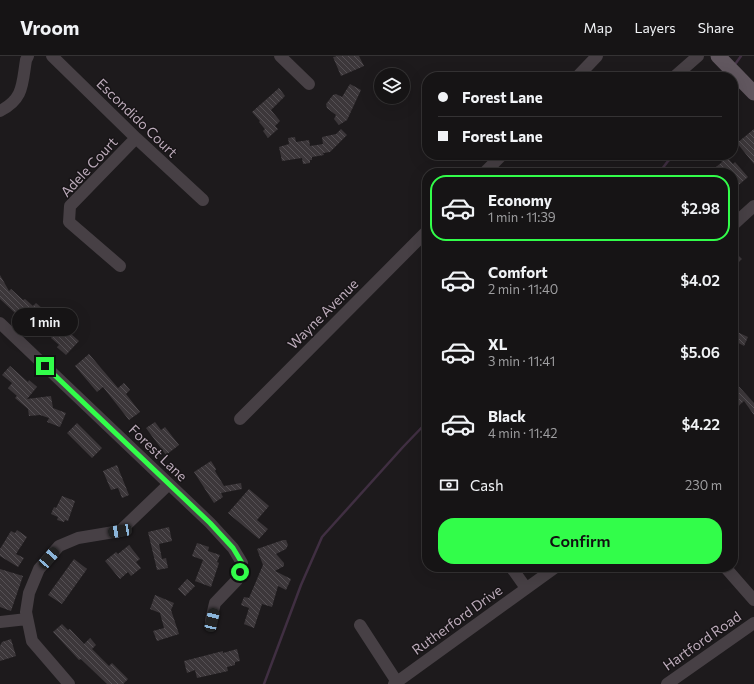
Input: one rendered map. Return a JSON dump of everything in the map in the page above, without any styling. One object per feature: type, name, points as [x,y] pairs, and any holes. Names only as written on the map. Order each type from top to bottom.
[{"type":"main road","points":[[718,56],[734,72]]},
{"type":"main road","points":[[738,76],[754,92]]},
{"type":"street","points":[[0,111],[10,106],[19,95],[28,56]]},
{"type":"street","name":"Escondido Court","points":[[52,56],[136,138],[203,200]]},
{"type":"street","points":[[280,56],[309,84]]},
{"type":"street","points":[[582,72],[597,56]]},
{"type":"street","points":[[680,72],[698,56]]},
{"type":"street","name":"Adele Court","points":[[120,266],[69,222],[69,211],[70,206],[136,138]]},
{"type":"street","points":[[489,168],[497,160]]},
{"type":"street","points":[[738,220],[754,206]]},
{"type":"street","name":"Wayne Avenue","points":[[240,419],[422,236]]},
{"type":"street","name":"Forest Lane","points":[[0,323],[210,523],[233,548],[242,563],[237,580],[215,603],[212,620]]},
{"type":"street","points":[[69,684],[32,641],[26,612],[29,593],[39,569],[59,546],[78,538],[120,531],[169,484]]},
{"type":"street","points":[[515,572],[526,588]]},
{"type":"street","name":"Rutherford Drive","points":[[396,683],[549,572]]},
{"type":"street","points":[[729,572],[754,600]]},
{"type":"street","points":[[0,622],[27,619]]},
{"type":"street","name":"Hartford Road","points":[[667,684],[754,623]]},
{"type":"street","points":[[360,625],[396,683]]},
{"type":"building","points":[[359,56],[364,66],[341,76],[333,57]]},
{"type":"building","points":[[350,84],[361,90],[347,120],[339,125],[334,119],[336,115],[327,108],[326,104],[333,95],[336,94],[342,97]]},
{"type":"building","points":[[279,88],[285,96],[271,110],[280,121],[275,126],[278,129],[268,138],[263,131],[265,129],[252,112]]},
{"type":"building","points":[[341,129],[347,135],[330,152],[323,153],[324,155],[312,157],[310,163],[303,164],[302,158],[282,161],[279,147],[289,144],[288,138],[295,137],[296,142],[309,140],[310,146],[323,144],[322,137],[336,134]]},
{"type":"building","points":[[754,129],[754,164],[738,144],[738,142]]},
{"type":"building","points":[[721,160],[729,160],[733,164],[735,162],[748,177],[738,186],[738,168],[715,168],[722,162]]},
{"type":"building","points":[[738,255],[742,259],[738,263]]},
{"type":"building","points":[[0,275],[9,291],[11,289],[23,300],[25,299],[33,306],[36,303],[79,341],[66,355],[57,347],[59,345],[51,338],[55,333],[37,317],[29,326],[0,299]]},
{"type":"building","points":[[738,332],[748,337],[744,346],[738,343]]},
{"type":"building","points":[[89,354],[118,388],[124,383],[130,390],[126,394],[140,412],[129,420],[103,387],[97,392],[75,366]]},
{"type":"building","points":[[10,366],[28,382],[29,380],[37,387],[27,399],[51,396],[53,408],[66,413],[60,427],[47,422],[49,418],[40,415],[29,416],[28,409],[15,398],[17,396],[8,388],[12,383],[2,375]]},
{"type":"building","points":[[738,385],[754,403],[754,415],[744,401],[738,406]]},
{"type":"building","points":[[155,422],[161,430],[165,427],[179,445],[166,455],[146,428]]},
{"type":"building","points":[[77,423],[102,448],[92,458],[67,433]]},
{"type":"building","points":[[211,461],[224,486],[241,483],[242,489],[221,493],[223,497],[214,503],[194,472]]},
{"type":"building","points":[[117,465],[129,495],[122,498],[118,488],[111,490],[103,471]]},
{"type":"building","points":[[249,489],[269,506],[257,520],[268,529],[259,539],[228,513]]},
{"type":"building","points":[[62,496],[75,501],[68,521],[65,520],[64,522],[57,520],[58,517],[51,514]]},
{"type":"building","points":[[169,527],[172,541],[159,544],[162,559],[166,558],[168,568],[157,570],[148,532]]},
{"type":"building","points":[[17,530],[27,537],[16,554],[24,558],[18,567],[0,556],[0,549],[11,531],[15,533]]},
{"type":"building","points":[[286,540],[288,545],[286,549],[276,554],[284,563],[284,566],[275,571],[291,579],[286,590],[278,586],[272,607],[262,604],[254,628],[244,624],[249,608],[241,605],[244,597],[249,598],[263,565],[257,549]]},
{"type":"building","points":[[197,543],[209,547],[208,551],[220,555],[217,562],[219,563],[211,587],[195,581],[203,560],[192,556]]},
{"type":"building","points":[[129,545],[140,559],[136,562],[141,568],[131,576],[128,572],[120,579],[105,561],[116,552],[118,554]]},
{"type":"building","points":[[74,559],[87,569],[62,604],[48,595]]},
{"type":"building","points":[[0,569],[23,576],[11,611],[0,607]]},
{"type":"building","points":[[187,579],[195,586],[185,596],[178,589]]},
{"type":"building","points":[[155,595],[174,603],[171,610],[179,634],[157,641],[153,631],[164,628],[160,613],[150,609]]},
{"type":"building","points":[[62,624],[68,630],[70,629],[84,644],[90,638],[96,645],[92,649],[109,666],[112,663],[128,679],[123,684],[107,684],[81,659],[79,660],[53,632]]},
{"type":"building","points":[[11,639],[16,656],[0,661],[0,646],[2,642]]},
{"type":"building","points":[[237,649],[240,661],[235,662],[235,665],[227,667],[228,671],[197,678],[195,670],[187,673],[184,661]]},
{"type":"waterway","points":[[736,63],[741,56]]},
{"type":"waterway","points":[[663,168],[669,160]]},
{"type":"waterway","points":[[264,684],[301,585],[322,537],[422,427]]},
{"type":"route","points":[[45,366],[210,523],[233,548],[242,563],[240,572]]}]
